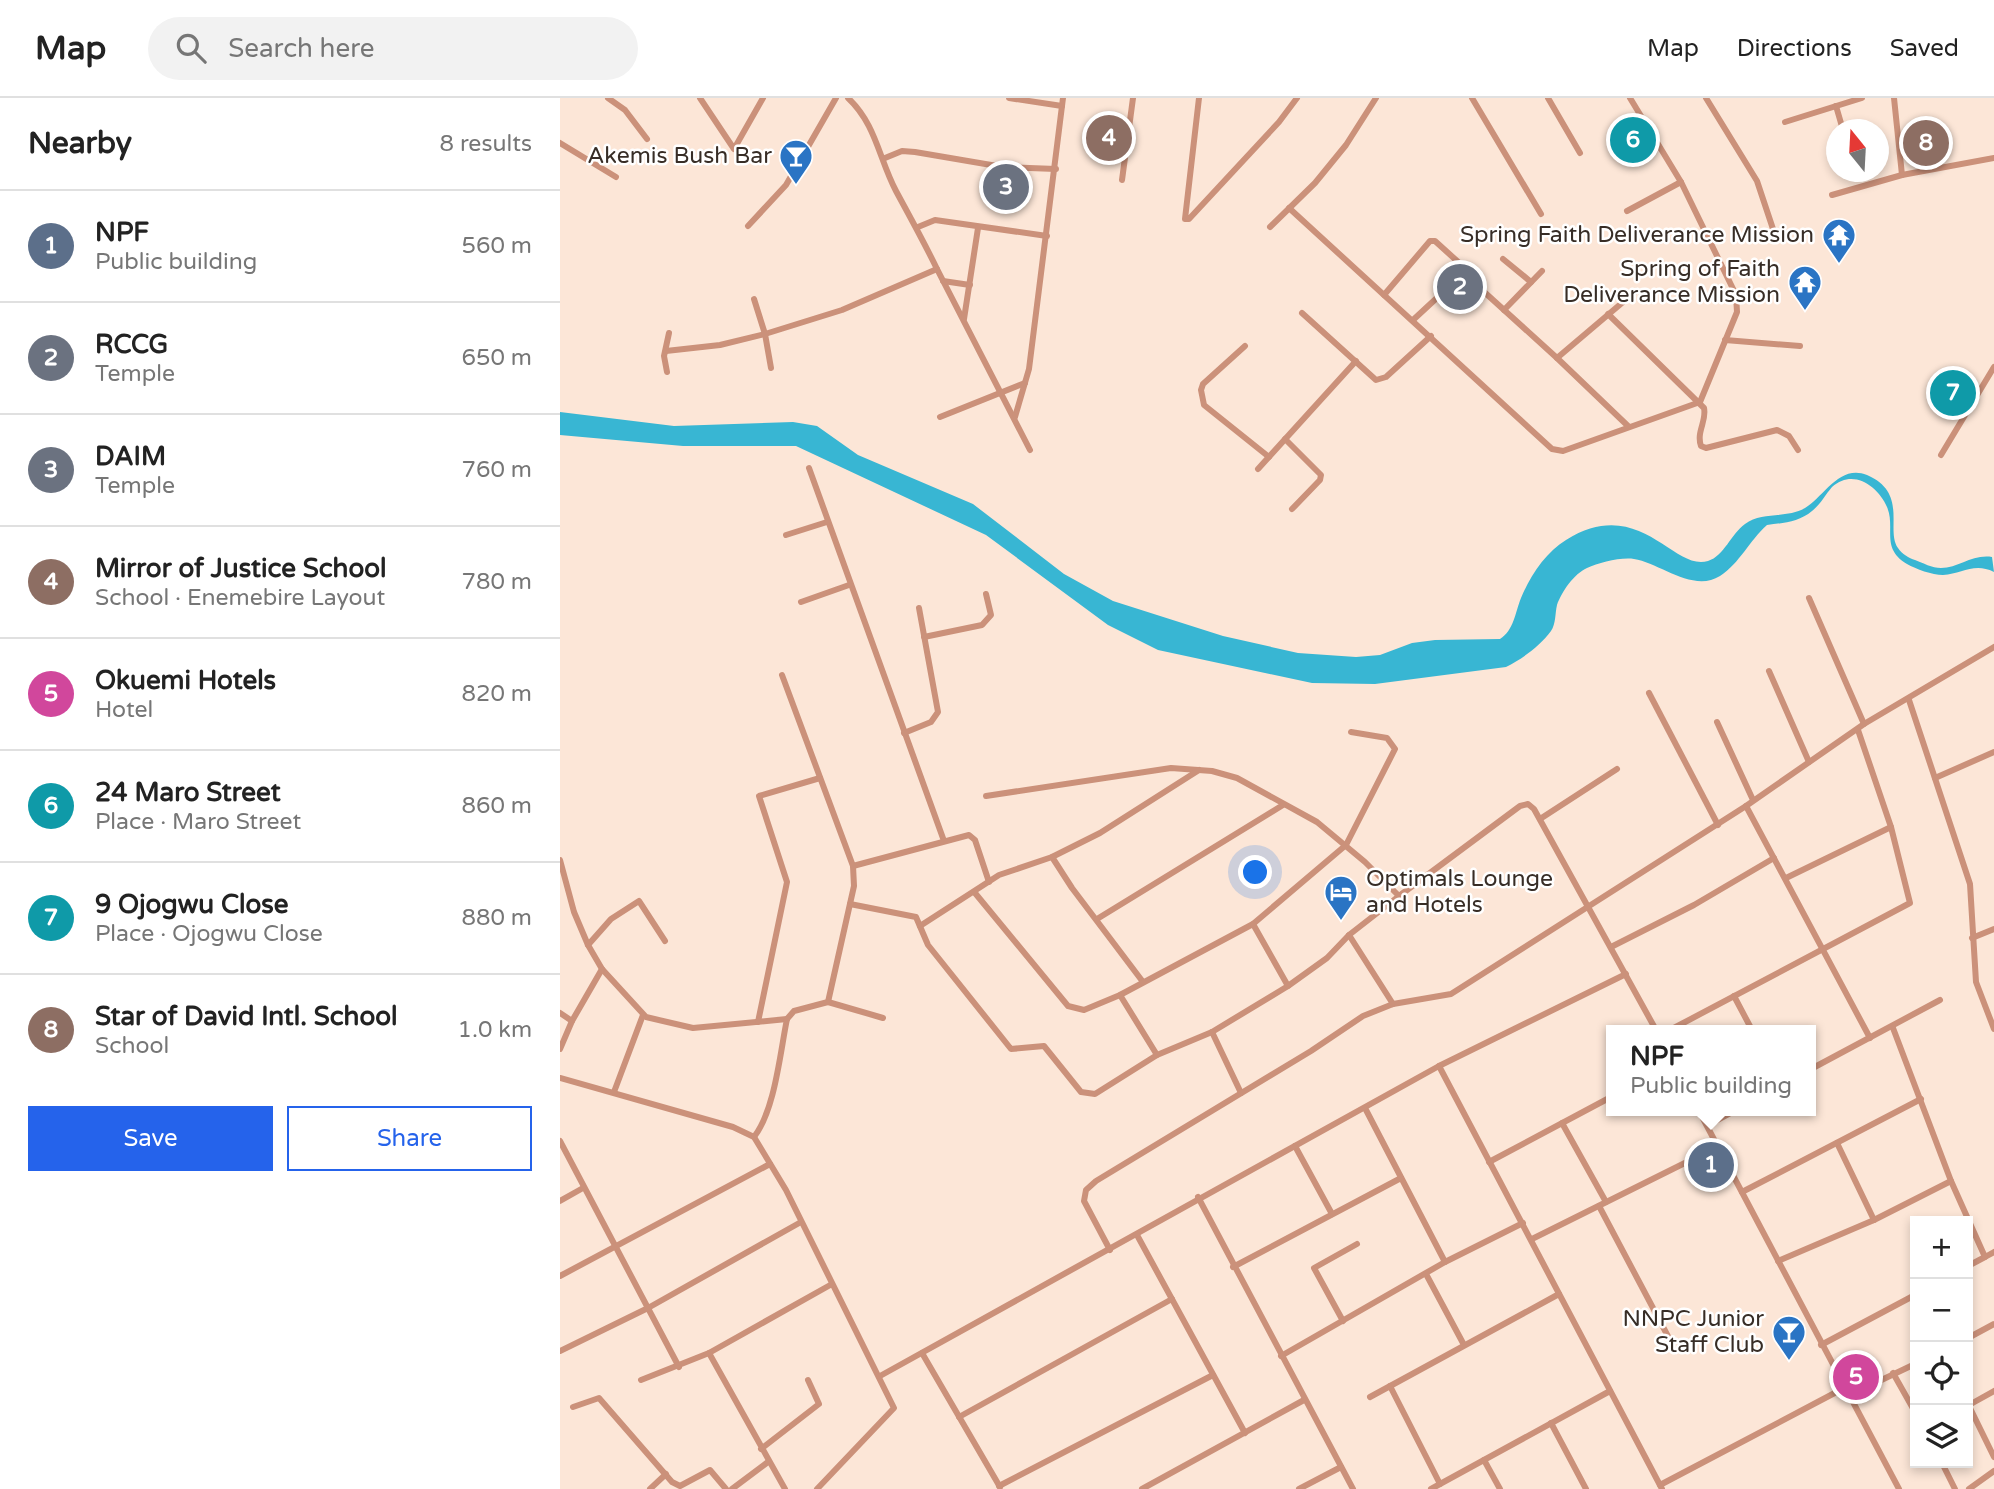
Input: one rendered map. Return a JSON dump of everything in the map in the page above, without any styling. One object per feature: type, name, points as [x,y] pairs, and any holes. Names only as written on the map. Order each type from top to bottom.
[{"type":"street","points":[[608,98],[625,110],[647,139]]},
{"type":"street","points":[[700,98],[734,149],[763,98]]},
{"type":"street","points":[[748,226],[786,185],[836,98]]},
{"type":"street","points":[[848,98],[871,128],[895,188],[918,226],[937,269],[1030,450]]},
{"type":"street","points":[[1009,98],[1062,102],[1056,169],[1025,383],[1015,417]]},
{"type":"street","points":[[1122,180],[1133,98]]},
{"type":"street","points":[[1199,98],[1185,219],[1189,219],[1279,122],[1297,98]]},
{"type":"street","points":[[1270,227],[1315,183],[1346,145],[1376,98]]},
{"type":"street","points":[[1472,98],[1541,214]]},
{"type":"street","points":[[1548,98],[1580,153]]},
{"type":"street","points":[[1289,208],[1557,452],[1700,402],[1737,312],[1736,295],[1681,182],[1630,98]]},
{"type":"street","points":[[1706,98],[1757,181],[1774,232]]},
{"type":"street","points":[[1785,122],[1862,98]]},
{"type":"street","points":[[1894,98],[1902,175]]},
{"type":"street","points":[[1836,106],[1840,119]]},
{"type":"street","points":[[560,143],[616,177]]},
{"type":"street","points":[[885,158],[902,151],[1003,167],[1056,169]]},
{"type":"street","points":[[1832,195],[1902,175],[1994,158]]},
{"type":"street","points":[[1627,211],[1681,182]]},
{"type":"street","points":[[918,226],[935,220],[1046,236]]},
{"type":"street","points":[[964,321],[978,228]]},
{"type":"street","points":[[1384,295],[1430,241],[1435,241],[1467,270],[1471,280],[1558,358],[1628,426]]},
{"type":"street","points":[[1503,259],[1531,282]]},
{"type":"street","points":[[666,351],[720,345],[785,330],[842,310],[937,269]]},
{"type":"street","points":[[1413,320],[1467,270]]},
{"type":"street","points":[[1504,310],[1542,271]]},
{"type":"street","points":[[943,281],[970,285]]},
{"type":"street","points":[[1558,358],[1636,291]]},
{"type":"street","points":[[754,299],[765,334],[771,368]]},
{"type":"street","points":[[1302,313],[1376,380],[1381,380],[1431,336]]},
{"type":"street","points":[[1608,314],[1700,402],[1706,411],[1699,436],[1701,446],[1706,448],[1777,430],[1789,436],[1798,450]]},
{"type":"street","points":[[667,372],[669,333]]},
{"type":"street","points":[[1725,340],[1800,346]]},
{"type":"street","points":[[1245,346],[1203,384],[1202,397],[1204,405],[1269,457]]},
{"type":"street","points":[[1258,469],[1356,361]]},
{"type":"street","points":[[1941,455],[1994,367]]},
{"type":"street","points":[[940,417],[1025,383]]},
{"type":"street","points":[[1285,439],[1321,475],[1320,480],[1292,509]]},
{"type":"street","points":[[809,468],[849,586],[859,605],[944,841]]},
{"type":"street","points":[[786,535],[827,522]]},
{"type":"street","points":[[801,602],[849,586]]},
{"type":"street","points":[[924,637],[982,625],[991,615],[986,594]]},
{"type":"street","points":[[1808,598],[1864,724]]},
{"type":"street","points":[[904,733],[931,722],[938,712],[919,608]]},
{"type":"street","points":[[1110,1250],[1084,1201],[1086,1190],[1363,1016],[1393,1004],[1451,994],[1718,825],[1864,724],[1909,700],[1994,647]]},
{"type":"street","points":[[1769,671],[1809,762]]},
{"type":"street","points":[[782,675],[853,866],[854,886],[828,1002]]},
{"type":"street","points":[[1649,693],[1718,825]]},
{"type":"street","points":[[1909,700],[1970,884],[1976,982],[1994,1029]]},
{"type":"street","points":[[1717,722],[1753,800]]},
{"type":"street","points":[[1679,1025],[1910,903],[1891,827],[1858,730]]},
{"type":"street","points":[[975,893],[1068,1006],[1084,1010],[1120,995],[1253,924],[1346,845],[1395,748],[1387,738],[1351,732]]},
{"type":"street","points":[[1935,778],[1994,752]]},
{"type":"street","points":[[986,796],[1171,768],[1199,770],[1237,778],[1317,822],[1346,845],[1399,896]]},
{"type":"street","points":[[1539,819],[1616,768]]},
{"type":"street","points":[[920,926],[1012,869],[1052,857],[1121,820],[1199,770]]},
{"type":"street","points":[[758,1022],[787,882],[759,796],[820,778]]},
{"type":"street","points":[[850,904],[887,914],[912,914],[928,945],[1011,1049],[1044,1046],[1081,1092],[1096,1094],[1157,1055],[1212,1032],[1288,986],[1327,958],[1349,935],[1399,896],[1520,806],[1528,804],[1589,905],[1653,1025]]},
{"type":"street","points":[[1097,919],[1283,805]]},
{"type":"street","points":[[1746,806],[1870,1038]]},
{"type":"street","points":[[1786,878],[1891,827]]},
{"type":"street","points":[[853,866],[969,835],[975,840],[989,882]]},
{"type":"street","points":[[1052,857],[1143,982]]},
{"type":"street","points":[[1611,947],[1694,905],[1774,858]]},
{"type":"street","points":[[560,860],[574,912],[588,944],[602,969],[643,1015],[694,1028],[788,1019]]},
{"type":"street","points":[[588,944],[611,919],[639,901],[665,941]]},
{"type":"street","points":[[1253,924],[1288,986]]},
{"type":"street","points":[[1972,938],[1994,929]]},
{"type":"street","points":[[1349,935],[1393,1004]]},
{"type":"street","points":[[560,1049],[572,1021],[602,969]]},
{"type":"street","points":[[880,1376],[1137,1235],[1198,1197],[1439,1066],[1626,974]]},
{"type":"street","points":[[1120,995],[1157,1055]]},
{"type":"street","points":[[1734,996],[1749,1025]]},
{"type":"street","points":[[1816,1066],[1893,1028],[1940,1000]]},
{"type":"street","points":[[754,1137],[764,1125],[788,1019],[794,1012],[828,1002],[883,1018]]},
{"type":"street","points":[[560,1014],[572,1021]]},
{"type":"street","points":[[614,1092],[643,1015]]},
{"type":"street","points":[[1893,1028],[1951,1181],[1985,1256]]},
{"type":"street","points":[[1212,1032],[1241,1093]]},
{"type":"street","points":[[1439,1066],[1661,1487],[1846,1387]]},
{"type":"street","points":[[560,1078],[733,1127],[754,1137],[892,1399],[891,1415],[817,1489]]},
{"type":"street","points":[[1742,1192],[1921,1099]]},
{"type":"street","points":[[1489,1162],[1606,1100]]},
{"type":"street","points":[[1365,1108],[1446,1262]]},
{"type":"street","points":[[1702,1116],[1899,1489]]},
{"type":"street","points":[[1708,1125],[1725,1116]]},
{"type":"street","points":[[1562,1123],[1671,1342]]},
{"type":"street","points":[[560,1141],[679,1367]]},
{"type":"street","points":[[1836,1143],[1874,1220]]},
{"type":"street","points":[[1295,1146],[1332,1214]]},
{"type":"street","points":[[1532,1239],[1718,1146]]},
{"type":"street","points":[[560,1276],[770,1164]]},
{"type":"street","points":[[1233,1267],[1401,1178]]},
{"type":"street","points":[[1778,1261],[1874,1220],[1951,1181]]},
{"type":"street","points":[[560,1201],[583,1188]]},
{"type":"street","points":[[1198,1197],[1353,1489]]},
{"type":"street","points":[[560,1351],[648,1308],[801,1222]]},
{"type":"street","points":[[1281,1356],[1446,1262],[1523,1223]]},
{"type":"street","points":[[1137,1235],[1245,1433]]},
{"type":"street","points":[[1343,1321],[1314,1268],[1357,1244]]},
{"type":"street","points":[[1973,1263],[1994,1252]]},
{"type":"street","points":[[1426,1274],[1464,1345]]},
{"type":"street","points":[[641,1380],[709,1353],[832,1284]]},
{"type":"street","points":[[1370,1396],[1559,1294]]},
{"type":"street","points":[[1821,1345],[1910,1298]]},
{"type":"street","points":[[959,1417],[1172,1299]]},
{"type":"street","points":[[1973,1335],[1994,1324]]},
{"type":"street","points":[[709,1353],[785,1489]]},
{"type":"street","points":[[922,1353],[1000,1488],[1213,1375]]},
{"type":"street","points":[[1850,1395],[1910,1366]]},
{"type":"street","points":[[1894,1373],[1911,1405]]},
{"type":"street","points":[[761,1449],[819,1404],[808,1380]]},
{"type":"street","points":[[1390,1386],[1440,1484]]},
{"type":"street","points":[[1431,1489],[1610,1391]]},
{"type":"street","points":[[1973,1402],[1994,1391]]},
{"type":"street","points":[[573,1407],[599,1398],[666,1474],[680,1486],[710,1470],[726,1489]]},
{"type":"street","points":[[1142,1489],[1304,1400]]},
{"type":"street","points":[[1968,1405],[1994,1457]]},
{"type":"street","points":[[1551,1423],[1586,1489]]},
{"type":"street","points":[[1484,1460],[1500,1489]]},
{"type":"street","points":[[732,1489],[768,1462]]},
{"type":"street","points":[[1299,1489],[1340,1466]]},
{"type":"street","points":[[1944,1468],[1955,1489]]},
{"type":"street","points":[[1969,1489],[1994,1471]]},
{"type":"street","points":[[650,1489],[666,1474]]},
{"type":"water","points":[[560,412],[674,426],[793,422],[817,426],[858,455],[973,504],[1064,574],[1113,601],[1223,636],[1298,653],[1356,657],[1380,655],[1412,643],[1435,640],[1500,639],[1511,626],[1534,573],[1545,558],[1566,540],[1592,528],[1614,525],[1634,529],[1652,537],[1681,556],[1695,561],[1708,561],[1719,555],[1745,524],[1766,516],[1805,508],[1833,483],[1848,474],[1867,475],[1888,491],[1892,501],[1895,540],[1906,556],[1941,568],[1978,557],[1992,557],[1994,572],[1974,568],[1939,575],[1907,564],[1899,558],[1891,544],[1889,515],[1883,499],[1864,482],[1848,479],[1832,487],[1818,505],[1802,518],[1767,525],[1733,565],[1720,576],[1710,580],[1688,579],[1634,559],[1603,562],[1587,568],[1573,579],[1562,594],[1554,625],[1547,637],[1506,667],[1375,684],[1312,683],[1158,650],[1108,625],[986,535],[796,446],[683,446],[560,435]]},
{"type":"place","name":"Mirror of Justice School","points":[[1109,138]]},
{"type":"place","name":"24 Maro Street","points":[[1633,140]]},
{"type":"place","name":"Star of David Intl. School","points":[[1926,143]]},
{"type":"place","name":"Akemis Bush Bar","points":[[796,186]]},
{"type":"place","name":"DAIM","points":[[1006,187]]},
{"type":"place","name":"Spring Faith Deliverance Mission","points":[[1839,265]]},
{"type":"place","name":"RCCG","points":[[1460,287]]},
{"type":"place","name":"Spring of Faith Deliverance Mission","points":[[1805,312]]},
{"type":"place","name":"9 Ojogwu Close","points":[[1953,393]]},
{"type":"place","name":"Optimals Lounge and Hotels","points":[[1341,922]]},
{"type":"place","name":"NPF","points":[[1711,1165]]},
{"type":"place","name":"NNPC Junior Staff Club","points":[[1789,1362]]},
{"type":"place","name":"Okuemi Hotels","points":[[1856,1377]]}]
